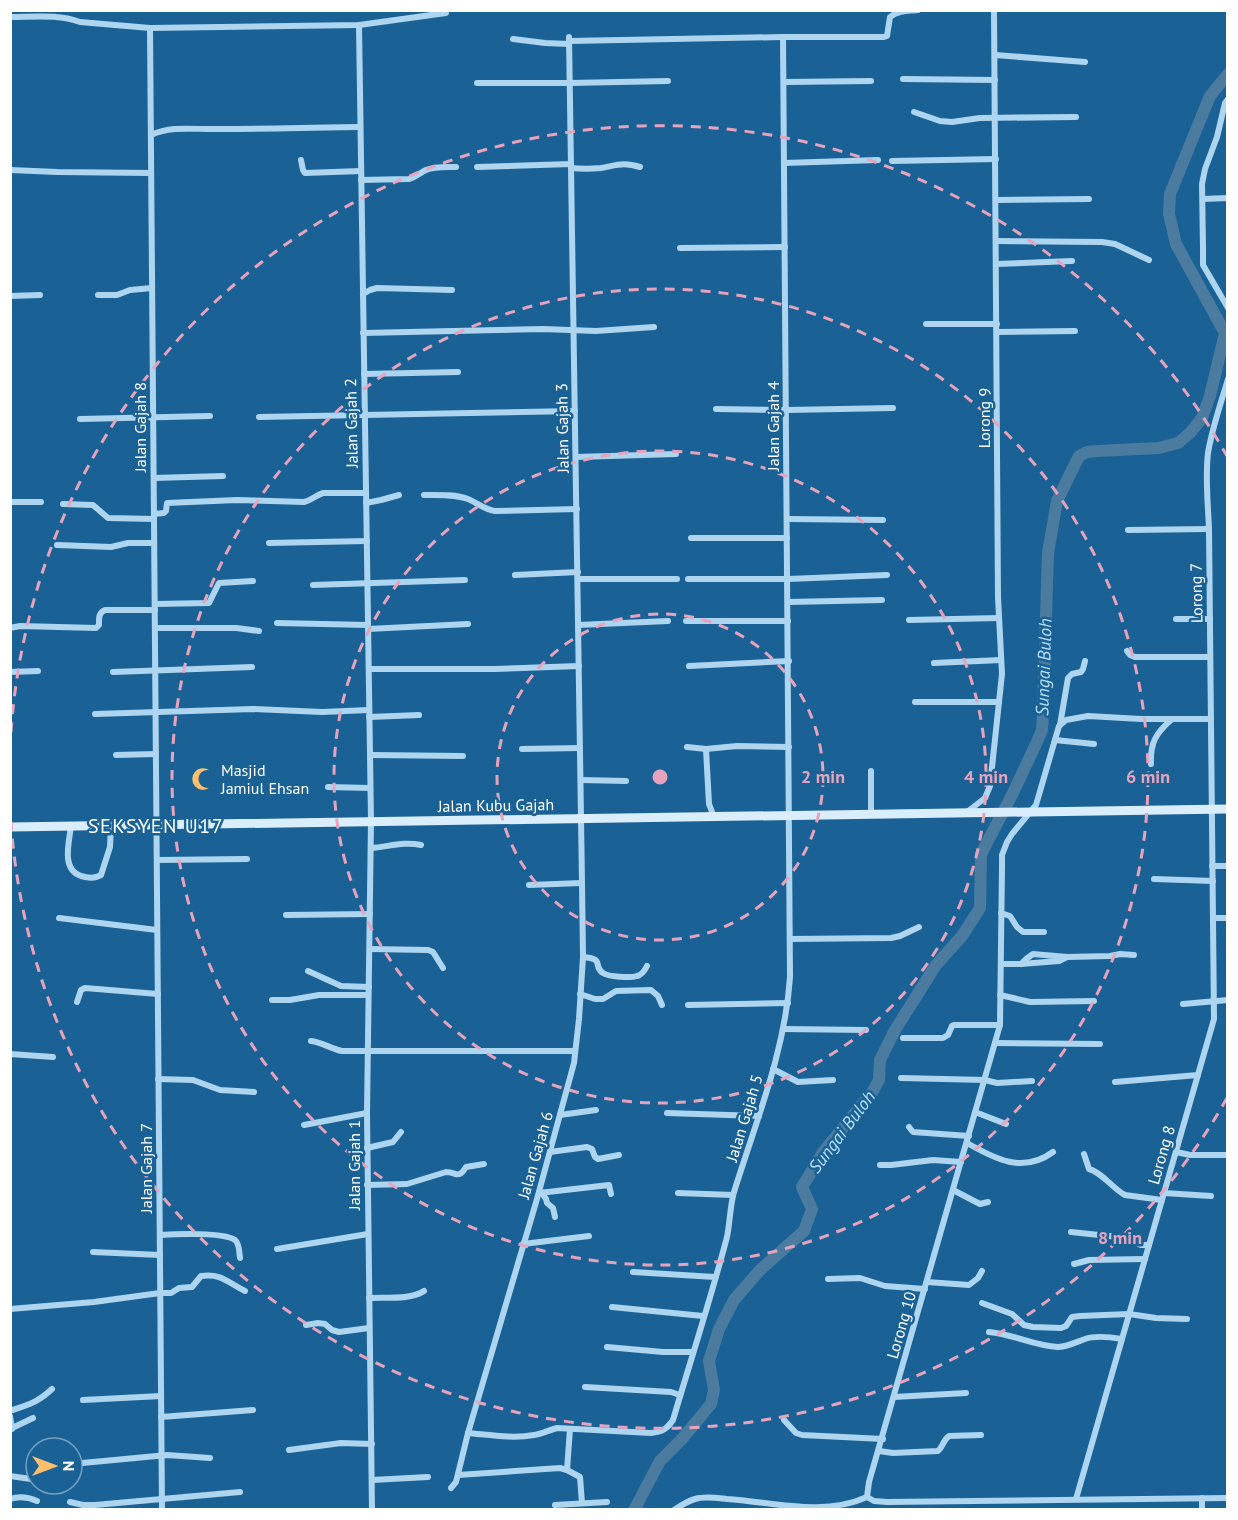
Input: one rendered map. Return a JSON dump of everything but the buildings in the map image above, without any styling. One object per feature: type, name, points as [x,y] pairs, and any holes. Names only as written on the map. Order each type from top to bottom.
[{"type":"street","points":[[513,39],[545,43],[884,37],[888,33],[890,17],[895,13],[918,10]]},
{"type":"street","name":"Lorong 9","points":[[965,813],[980,803],[988,793],[992,776],[1002,674],[999,618],[994,10]]},
{"type":"street","points":[[10,17],[57,16],[80,22],[150,28],[359,25],[446,13]]},
{"type":"street","name":"Jalan Gajah 2","points":[[359,25],[371,821]]},
{"type":"street","name":"Jalan Gajah 8","points":[[150,28],[156,825]]},
{"type":"street","name":"Jalan Gajah 4","points":[[783,37],[790,816]]},
{"type":"street","name":"Jalan Gajah 3","points":[[569,41],[581,819]]},
{"type":"street","points":[[995,55],[1085,62]]},
{"type":"street","points":[[903,79],[995,80]]},
{"type":"street","points":[[477,83],[668,81]]},
{"type":"street","points":[[784,82],[872,81]]},
{"type":"street","points":[[1227,99],[1217,137],[1204,169],[1202,184],[1203,265],[1227,308]]},
{"type":"street","points":[[914,112],[940,121],[952,122],[980,118],[1076,117]]},
{"type":"street","points":[[151,135],[171,128],[209,130],[360,127]]},
{"type":"street","points":[[892,161],[996,159]]},
{"type":"street","points":[[301,160],[303,170],[307,174],[361,171]]},
{"type":"street","points":[[784,163],[878,160]]},
{"type":"street","points":[[477,167],[571,166],[592,169],[619,163],[640,166]]},
{"type":"street","points":[[361,180],[409,179],[432,168],[456,167]]},
{"type":"street","points":[[10,170],[151,173]]},
{"type":"street","points":[[1203,199],[1227,198]]},
{"type":"street","points":[[996,200],[1089,199]]},
{"type":"street","points":[[996,241],[1102,242],[1115,244],[1149,260]]},
{"type":"street","points":[[680,248],[785,246]]},
{"type":"street","points":[[996,264],[1072,261]]},
{"type":"street","points":[[98,295],[117,296],[130,290],[152,288]]},
{"type":"street","points":[[363,294],[377,288],[452,290]]},
{"type":"street","points":[[10,296],[40,295]]},
{"type":"street","points":[[926,324],[997,324]]},
{"type":"street","points":[[363,333],[543,329],[596,331],[654,327]]},
{"type":"street","points":[[997,332],[1075,331]]},
{"type":"street","points":[[364,374],[458,372]]},
{"type":"street","name":"Lorong 7","points":[[1212,809],[1208,453],[1227,379]]},
{"type":"street","points":[[716,410],[787,411],[893,408]]},
{"type":"street","points":[[259,417],[575,411]]},
{"type":"street","points":[[80,419],[210,417]]},
{"type":"street","points":[[576,457],[676,454]]},
{"type":"street","points":[[154,478],[223,476]]},
{"type":"street","points":[[154,504],[237,500],[304,502],[323,493],[366,493]]},
{"type":"street","points":[[366,503],[399,495]]},
{"type":"street","points":[[424,495],[466,498],[483,508],[495,511],[577,509]]},
{"type":"street","points":[[10,502],[41,502]]},
{"type":"street","points":[[63,504],[93,505],[108,518],[154,517],[166,512],[167,503]]},
{"type":"street","points":[[788,519],[883,520]]},
{"type":"street","points":[[1128,530],[1209,529]]},
{"type":"street","points":[[691,538],[787,538]]},
{"type":"street","points":[[269,543],[366,541]]},
{"type":"street","points":[[57,545],[111,547],[128,543],[154,543]]},
{"type":"street","points":[[515,575],[677,579]]},
{"type":"street","points":[[688,579],[788,579],[887,575]]},
{"type":"street","points":[[313,585],[465,580]]},
{"type":"street","points":[[10,628],[20,626],[96,628],[99,625],[99,615],[105,610],[209,603],[219,583],[253,581]]},
{"type":"street","points":[[788,602],[882,600]]},
{"type":"street","points":[[909,620],[999,618]]},
{"type":"street","points":[[1176,619],[1210,619]]},
{"type":"street","points":[[578,625],[668,621]]},
{"type":"street","points":[[686,621],[788,621]]},
{"type":"street","points":[[277,623],[368,627],[468,624]]},
{"type":"street","points":[[155,628],[236,628],[259,631]]},
{"type":"street","points":[[1127,651],[1135,657],[1210,657]]},
{"type":"street","points":[[934,663],[1001,660]]},
{"type":"street","points":[[689,666],[789,661]]},
{"type":"street","name":"Lorong 10","points":[[867,1497],[869,1482],[1000,1025],[1002,855],[1011,834],[1026,812],[1036,805],[1059,726],[1068,678],[1072,674],[1081,672],[1085,661]]},
{"type":"street","points":[[369,669],[579,666]]},
{"type":"street","points":[[113,672],[252,667]]},
{"type":"street","points":[[10,672],[38,671]]},
{"type":"street","points":[[915,702],[999,702]]},
{"type":"street","points":[[95,714],[253,710],[419,715]]},
{"type":"street","points":[[1059,726],[1066,720],[1088,716],[1211,719]]},
{"type":"street","points":[[1151,764],[1150,754],[1158,732],[1171,719]]},
{"type":"street","points":[[1055,740],[1094,744]]},
{"type":"street","points":[[687,747],[706,749],[730,746],[789,747]]},
{"type":"street","points":[[522,749],[580,748]]},
{"type":"street","points":[[706,749],[709,804],[714,817]]},
{"type":"street","points":[[116,755],[156,754]]},
{"type":"street","points":[[370,755],[464,756]]},
{"type":"street","points":[[871,771],[872,815]]},
{"type":"street","points":[[581,780],[626,780]]},
{"type":"street","points":[[328,787],[370,788]]},
{"type":"street","name":"Lorong 8","points":[[1076,1499],[1198,1074],[1214,1026],[1212,809]]},
{"type":"street","name":"Jalan Kubu Gajah","points":[[10,827],[1227,809]]},
{"type":"street","name":"Jalan Gajah 5","points":[[570,1430],[659,1432],[664,1431],[673,1420],[727,1234],[733,1195],[759,1116],[783,1029],[788,1003],[790,816]]},
{"type":"street","name":"Jalan Gajah 6","points":[[451,1488],[456,1482],[468,1432],[540,1193],[572,1073],[582,957],[581,819]]},
{"type":"street","name":"Jalan Gajah 1","points":[[371,821],[367,1185],[372,1509]]},
{"type":"street","name":"Jalan Gajah 7","points":[[156,825],[162,1509]]},
{"type":"street","points":[[71,826],[68,858],[70,867],[77,874],[97,878],[101,875],[109,851],[111,826]]},
{"type":"street","points":[[371,848],[400,843],[421,845]]},
{"type":"street","points":[[157,860],[247,859]]},
{"type":"street","points":[[1212,866],[1227,866]]},
{"type":"street","points":[[1154,879],[1213,881]]},
{"type":"street","points":[[529,885],[582,883]]},
{"type":"street","points":[[1002,913],[1010,916],[1023,932],[1044,932]]},
{"type":"street","points":[[286,915],[370,914]]},
{"type":"street","points":[[59,918],[157,930]]},
{"type":"street","points":[[1213,918],[1227,918]]},
{"type":"street","points":[[790,939],[891,938],[919,927]]},
{"type":"street","points":[[370,949],[428,950],[433,952],[443,968]]},
{"type":"street","points":[[1001,964],[1021,964],[1033,954],[1067,957],[1134,955]]},
{"type":"street","points":[[582,957],[594,958],[604,974],[615,976],[637,977],[647,966]]},
{"type":"street","points":[[308,971],[341,986],[369,987]]},
{"type":"street","points":[[77,1002],[81,990],[86,988],[158,994]]},
{"type":"street","points":[[580,994],[603,999],[616,991],[651,990],[658,996],[662,1005]]},
{"type":"street","points":[[272,1000],[290,1000],[319,995],[368,995]]},
{"type":"street","points":[[1000,995],[1029,1002],[1094,1001]]},
{"type":"street","points":[[1183,1004],[1227,1000]]},
{"type":"street","points":[[688,1005],[788,1003]]},
{"type":"street","points":[[903,1038],[943,1038],[948,1035],[954,1025],[1000,1025]]},
{"type":"street","points":[[783,1029],[866,1030]]},
{"type":"street","points":[[311,1041],[336,1050],[575,1051]]},
{"type":"street","points":[[995,1043],[1100,1044]]},
{"type":"street","points":[[10,1054],[53,1057]]},
{"type":"street","points":[[773,1069],[798,1082],[833,1080]]},
{"type":"street","points":[[1115,1082],[1198,1074]]},
{"type":"street","points":[[901,1078],[985,1080],[997,1083],[1032,1081]]},
{"type":"street","points":[[158,1079],[193,1080],[220,1090],[254,1092]]},
{"type":"street","points":[[560,1115],[596,1110]]},
{"type":"street","points":[[975,1112],[1006,1124]]},
{"type":"street","points":[[304,1125],[367,1113]]},
{"type":"street","points":[[667,1113],[759,1116]]},
{"type":"street","points":[[909,1127],[913,1132],[968,1139],[984,1153],[1004,1162],[1031,1163],[1044,1159],[1053,1152]]},
{"type":"street","points":[[367,1148],[393,1143],[401,1132]]},
{"type":"street","points":[[550,1152],[587,1147],[592,1149],[598,1159],[619,1155]]},
{"type":"street","points":[[1176,1152],[1190,1155],[1227,1155]]},
{"type":"street","points":[[1084,1154],[1089,1169],[1096,1171],[1125,1195],[1211,1196]]},
{"type":"street","points":[[880,1165],[933,1160],[961,1162]]},
{"type":"street","points":[[367,1185],[407,1184],[446,1172],[460,1175],[466,1167],[483,1164]]},
{"type":"street","points":[[540,1193],[609,1185],[611,1194]]},
{"type":"street","points":[[953,1190],[980,1204],[988,1202]]},
{"type":"street","points":[[540,1193],[546,1199],[546,1203],[553,1208],[555,1217]]},
{"type":"street","points":[[678,1193],[733,1195]]},
{"type":"street","points":[[1071,1232],[1127,1238],[1142,1245],[1149,1245]]},
{"type":"street","points":[[159,1234],[224,1236],[238,1243],[240,1258]]},
{"type":"street","points":[[277,1249],[368,1234]]},
{"type":"street","points":[[524,1244],[589,1236]]},
{"type":"street","points":[[93,1252],[160,1255]]},
{"type":"street","points":[[1074,1264],[1089,1260],[1145,1259]]},
{"type":"street","points":[[828,1280],[860,1278],[885,1286],[969,1285],[978,1278],[982,1271]]},
{"type":"street","points":[[633,1272],[715,1277]]},
{"type":"street","points":[[10,1309],[172,1293],[179,1288],[192,1287],[201,1276],[207,1275],[216,1275],[226,1279],[235,1287],[245,1291]]},
{"type":"street","points":[[369,1298],[418,1295],[424,1291]]},
{"type":"street","points":[[982,1303],[1012,1314],[1024,1325],[1033,1327],[1061,1328],[1066,1326],[1072,1317],[1080,1316],[1129,1314],[1186,1319]]},
{"type":"street","points":[[612,1307],[703,1316]]},
{"type":"street","points":[[306,1325],[325,1324],[339,1332],[369,1328]]},
{"type":"street","points":[[988,1332],[1058,1347],[1068,1346],[1086,1338],[1122,1339]]},
{"type":"street","points":[[607,1347],[693,1352]]},
{"type":"street","points":[[585,1387],[671,1392],[680,1395]]},
{"type":"street","points":[[10,1411],[32,1403],[52,1389]]},
{"type":"street","points":[[894,1397],[966,1393]]},
{"type":"street","points":[[83,1400],[161,1396]]},
{"type":"street","points":[[161,1417],[253,1410]]},
{"type":"street","points":[[10,1416],[11,1429],[33,1418]]},
{"type":"street","points":[[784,1420],[802,1436],[883,1439]]},
{"type":"street","points":[[468,1432],[531,1436],[557,1428],[570,1430],[567,1470]]},
{"type":"street","points":[[879,1451],[928,1453],[941,1449],[948,1436],[981,1435]]},
{"type":"street","points":[[289,1450],[341,1443],[372,1444]]},
{"type":"street","points":[[84,1463],[168,1455],[210,1458]]},
{"type":"street","points":[[458,1475],[560,1468],[580,1477],[582,1503]]},
{"type":"street","points":[[372,1480],[428,1477]]},
{"type":"street","points":[[70,1502],[95,1505],[240,1492]]},
{"type":"street","points":[[10,1499],[21,1497],[37,1501]]},
{"type":"street","points":[[674,1509],[693,1499],[701,1498],[749,1500],[791,1506],[832,1507],[867,1497],[874,1501],[886,1502],[1227,1498]]},
{"type":"street","points":[[1202,1498],[1202,1509]]},
{"type":"street","points":[[555,1505],[607,1502]]},
{"type":"waterway","name":"Sungai Buloh","points":[[634,1510],[660,1461],[711,1404],[714,1390],[709,1361],[719,1329],[734,1300],[760,1270],[804,1231],[812,1209],[802,1187],[824,1151],[873,1091],[879,1080],[880,1060],[895,1030],[936,965],[962,936],[980,908],[981,854],[1042,730],[1048,553],[1057,501],[1079,456],[1087,452],[1159,448],[1178,443],[1202,418],[1210,396],[1225,333],[1176,244],[1169,214],[1170,194],[1210,96],[1228,74]]},
{"type":"place","name":"Masjid Jamiul Ehsan","points":[[203,779]]},
{"type":"district","name":"SEKSYEN U17","points":[[156,826]]}]
